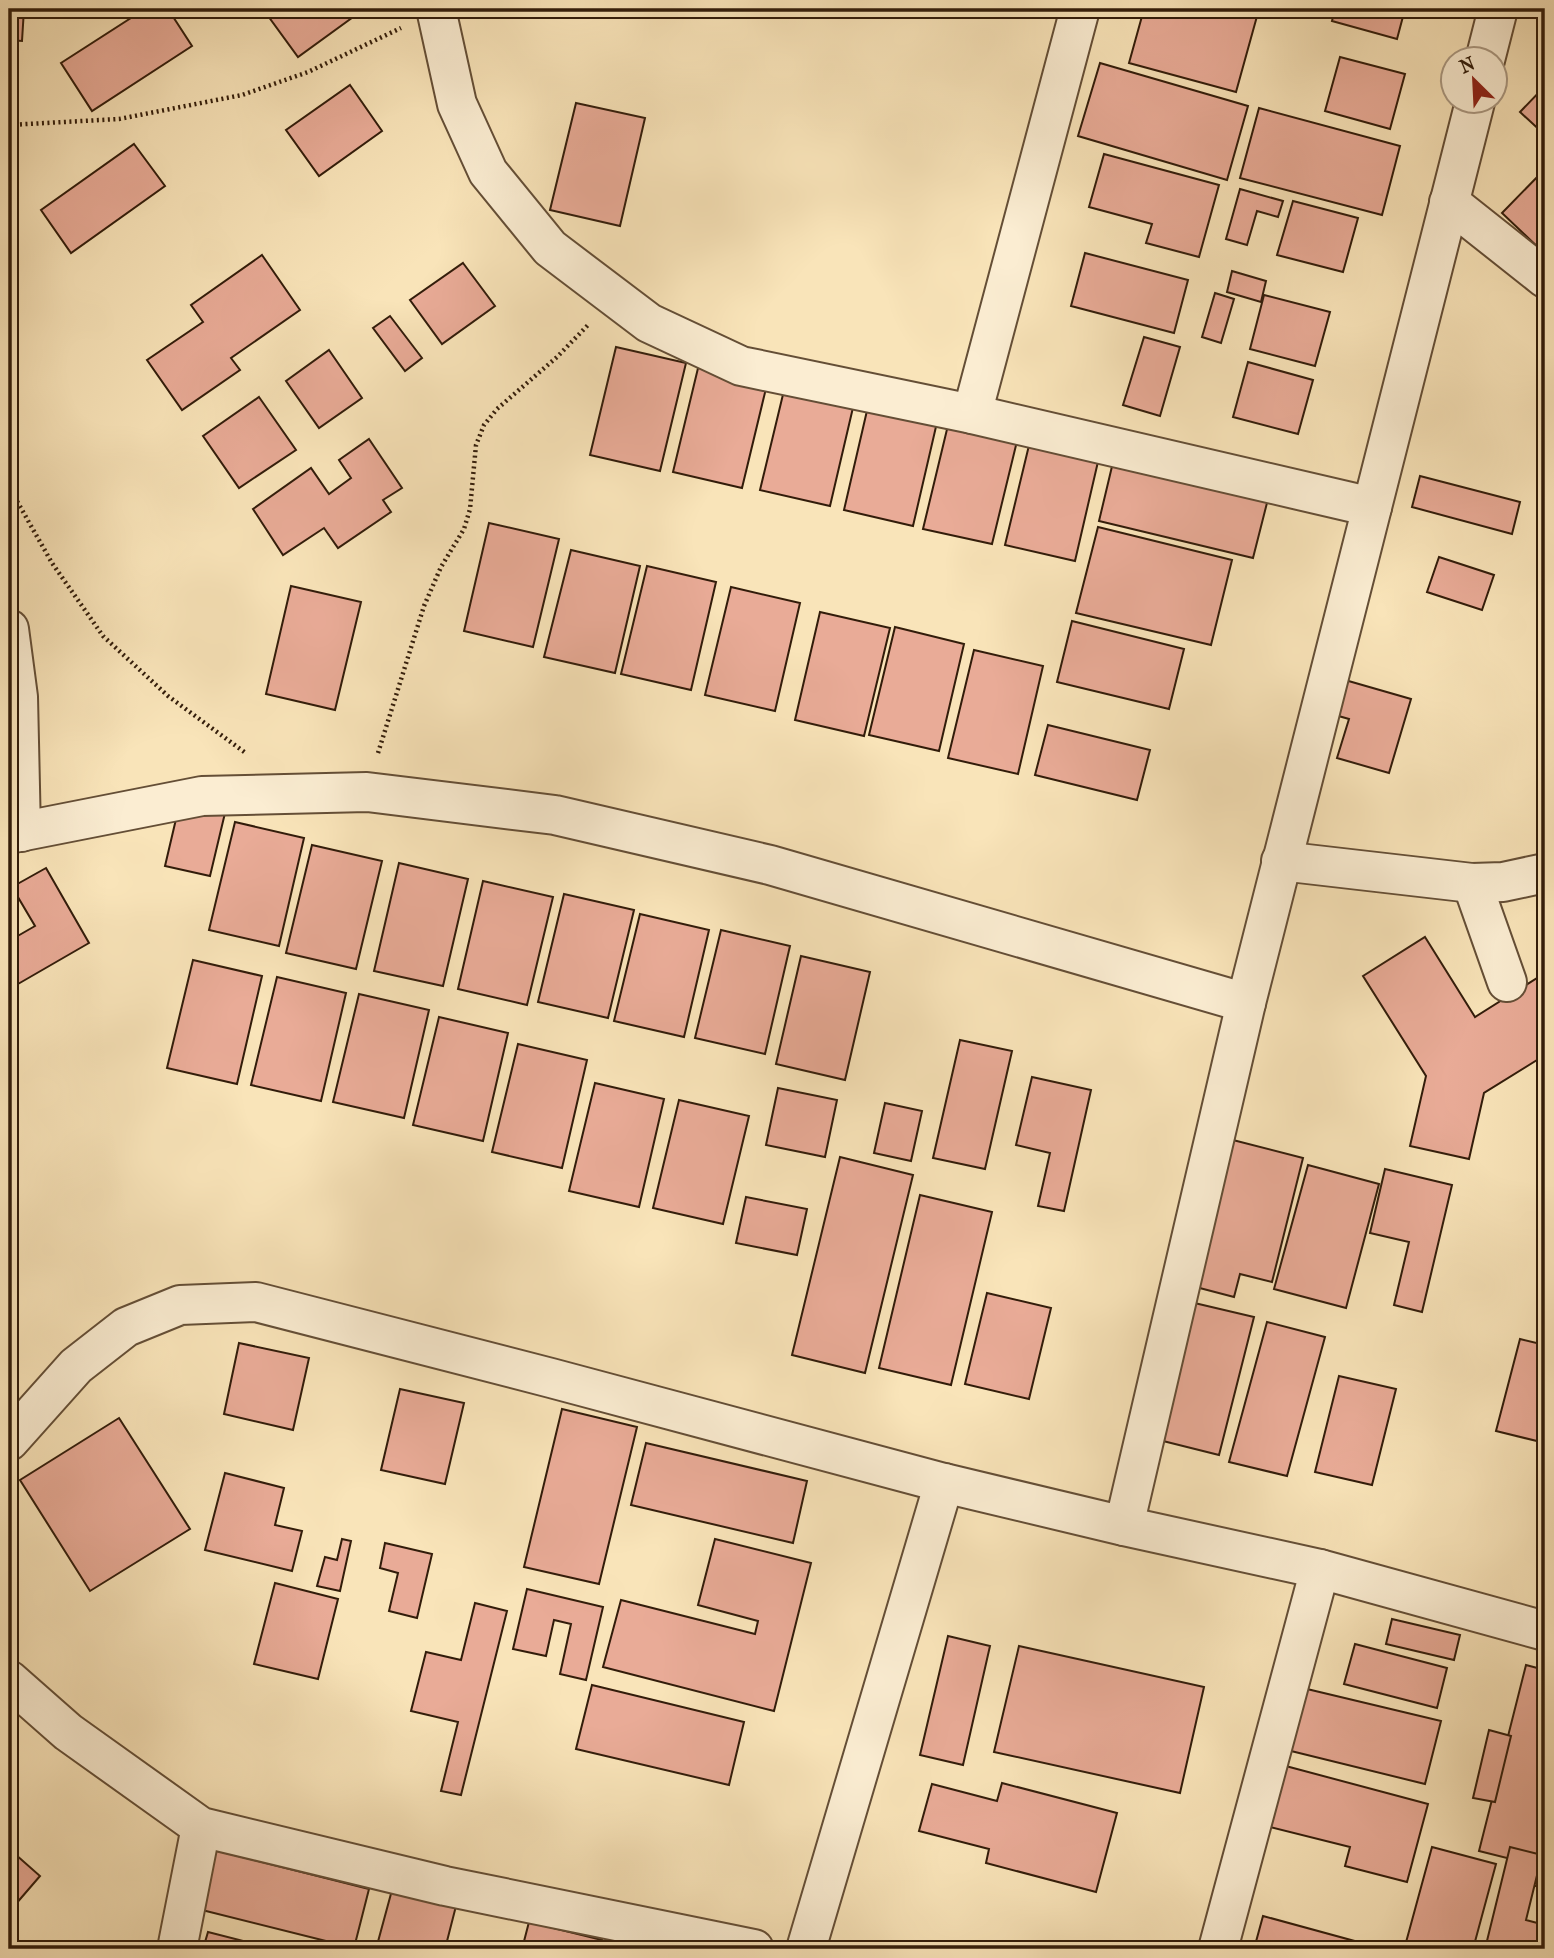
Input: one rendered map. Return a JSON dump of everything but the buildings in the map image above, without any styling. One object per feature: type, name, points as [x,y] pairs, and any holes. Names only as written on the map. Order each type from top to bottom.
[{"type":"street","points":[[972,414],[1080,9]]},
{"type":"street","points":[[1489,46],[1498,9]]},
{"type":"street","points":[[436,10],[457,104],[488,172],[550,248],[649,323],[741,366],[972,414],[1372,508]]},
{"type":"street","points":[[1124,1526],[1246,1003],[1471,116]]},
{"type":"street","points":[[1449,202],[1545,278]]},
{"type":"street","points":[[9,629],[18,697],[15,833],[202,796],[367,792],[555,815],[770,865],[1246,1003]]},
{"type":"street","points":[[1281,861],[1472,883],[1503,882],[1545,873]]},
{"type":"street","points":[[1472,883],[1507,982]]},
{"type":"street","points":[[9,1441],[76,1366],[127,1327],[180,1305],[256,1302],[944,1483],[1320,1569],[1545,1631]]},
{"type":"street","points":[[806,1949],[944,1483]]},
{"type":"street","points":[[1218,1949],[1320,1569]]},
{"type":"street","points":[[9,1680],[68,1732],[201,1827],[445,1886],[754,1949]]},
{"type":"street","points":[[177,1949],[201,1827]]},
{"type":"path","points":[[9,125],[119,119],[242,94],[308,72],[436,10]]},
{"type":"path","points":[[367,792],[424,606],[441,567],[464,529],[470,509],[476,445],[484,425],[497,409],[556,357],[615,297]]},
{"type":"path","points":[[9,487],[52,564],[103,635],[169,696],[302,794]]}]
